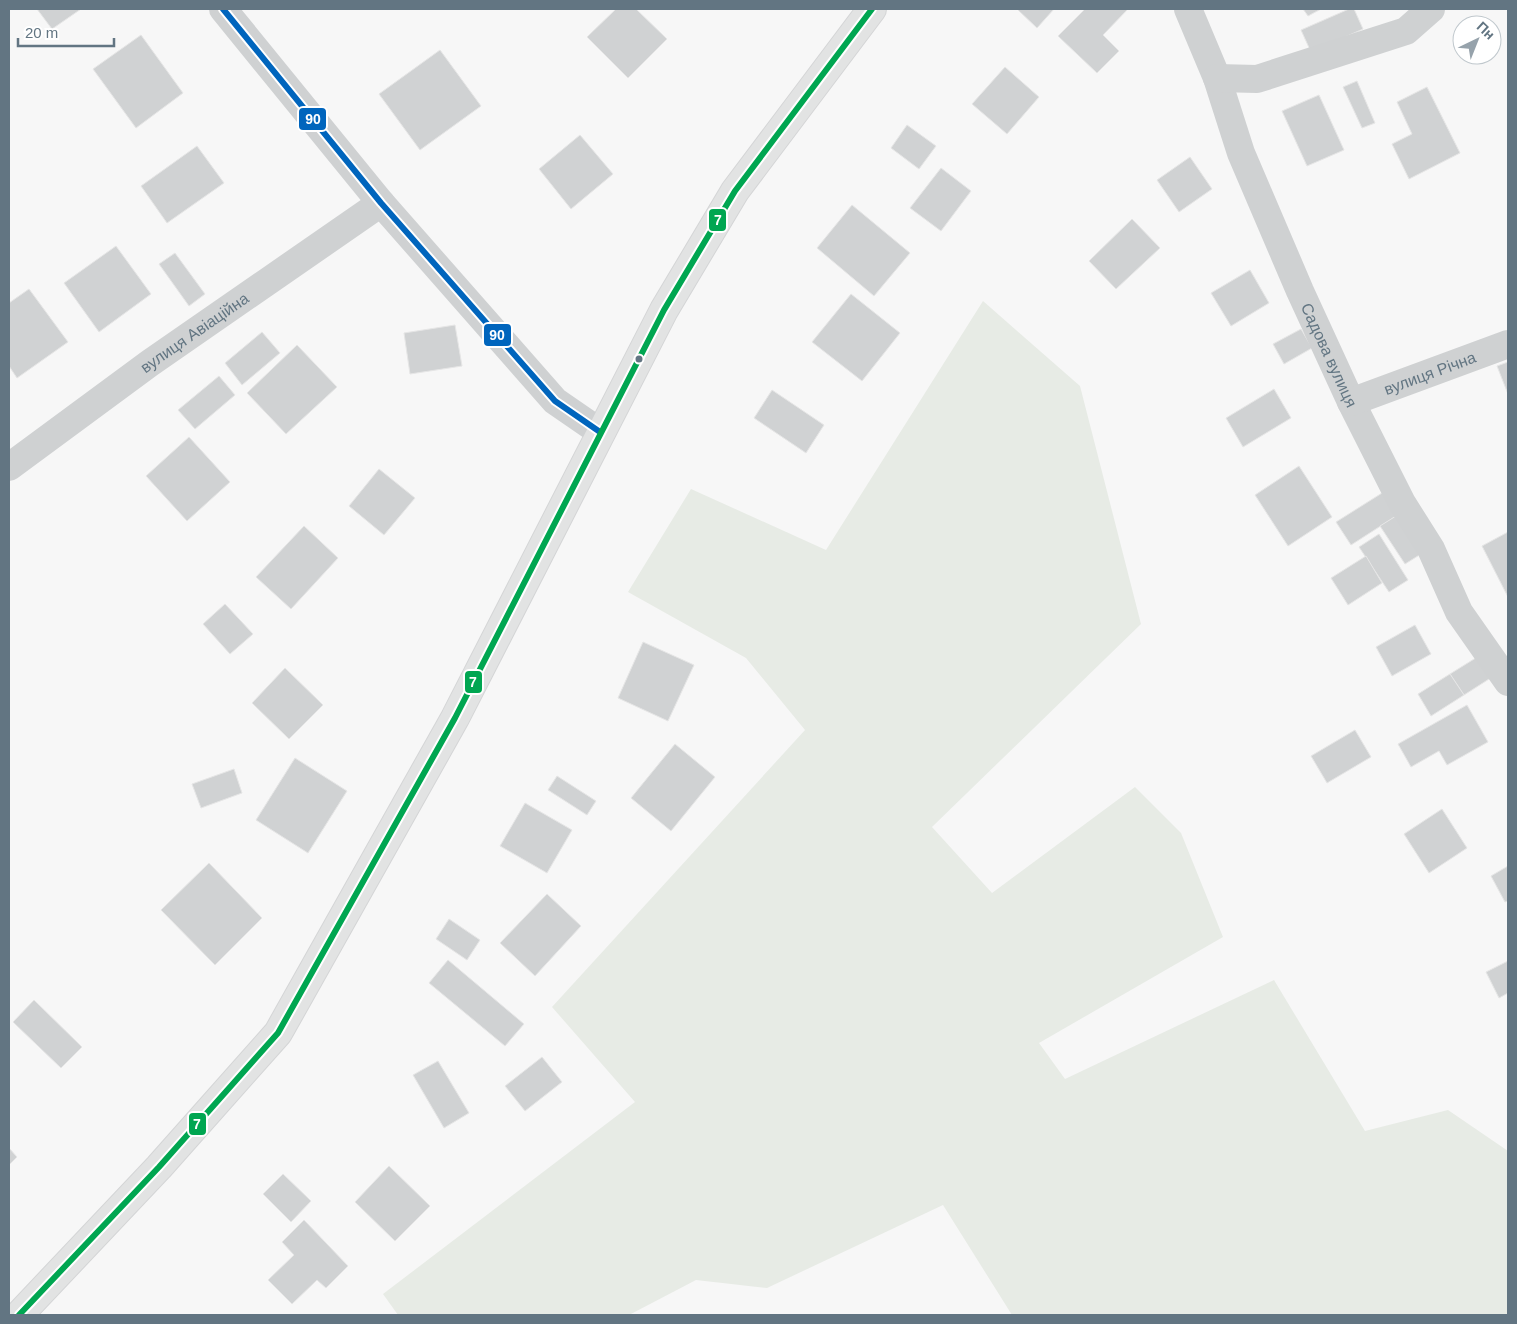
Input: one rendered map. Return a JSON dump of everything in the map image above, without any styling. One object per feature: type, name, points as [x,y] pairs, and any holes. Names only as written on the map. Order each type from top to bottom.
[{"type":"street","points":[[223,9],[381,203],[555,401],[600,432]]},
{"type":"street","points":[[30,1311],[278,1032],[455,718],[664,310],[735,191],[872,9]]},
{"type":"street","name":"Садова вулиця","points":[[1188,9],[1217,78],[1241,153],[1300,291],[1351,402],[1402,503],[1431,549],[1459,612],[1508,682]]},
{"type":"street","points":[[1217,78],[1257,79],[1406,31],[1431,9]]},
{"type":"street","name":"вулиця Авіаційна","points":[[9,466],[150,363],[381,203]]},
{"type":"street","name":"вулиця Річна","points":[[1351,402],[1508,344]]},
{"type":"shaded area","points":[[983,301],[1080,386],[1141,624],[932,827],[992,893],[1135,787],[1181,833],[1223,937],[1039,1043],[1065,1079],[1274,980],[1365,1131],[1448,1110],[1508,1151],[1508,1315],[1012,1315],[943,1205],[767,1288],[696,1280],[629,1315],[398,1315],[383,1294],[635,1102],[552,1007],[805,730],[746,658],[628,592],[691,489],[826,550]]},
{"type":"building","points":[[37,9],[81,9],[52,29]]},
{"type":"building","points":[[616,9],[636,9],[667,39],[628,78],[587,37]]},
{"type":"building","points":[[1017,9],[1054,9],[1037,28]]},
{"type":"building","points":[[1085,9],[1128,9],[1103,35],[1119,51],[1097,73],[1058,36]]},
{"type":"building","points":[[1303,9],[1321,9],[1308,16]]},
{"type":"building","points":[[1349,9],[1354,9],[1363,29],[1311,52],[1301,30]]},
{"type":"building","points":[[141,35],[183,93],[136,128],[93,69]]},
{"type":"building","points":[[440,50],[481,106],[420,150],[379,94]]},
{"type":"building","points":[[1005,67],[1039,97],[1007,134],[972,104]]},
{"type":"building","points":[[1357,81],[1375,123],[1362,128],[1343,87]]},
{"type":"building","points":[[1427,87],[1460,153],[1409,179],[1392,144],[1412,134],[1397,102]]},
{"type":"building","points":[[1319,95],[1344,150],[1307,166],[1282,111]]},
{"type":"building","points":[[907,125],[936,146],[919,169],[891,148]]},
{"type":"building","points":[[580,135],[613,174],[571,209],[539,169]]},
{"type":"building","points":[[197,146],[224,183],[167,223],[141,186]]},
{"type":"building","points":[[1190,157],[1212,189],[1179,212],[1157,180]]},
{"type":"building","points":[[941,168],[971,191],[941,231],[910,208]]},
{"type":"building","points":[[852,205],[910,253],[874,296],[817,248]]},
{"type":"building","points":[[1132,219],[1160,248],[1116,289],[1089,261]]},
{"type":"building","points":[[116,246],[151,294],[99,332],[64,283]]},
{"type":"building","points":[[175,253],[205,294],[189,306],[159,264]]},
{"type":"building","points":[[1250,270],[1269,303],[1231,326],[1211,293]]},
{"type":"building","points":[[29,289],[68,342],[17,378],[9,366],[9,303]]},
{"type":"building","points":[[851,294],[900,333],[862,381],[812,342]]},
{"type":"building","points":[[455,325],[462,366],[410,374],[404,333]]},
{"type":"building","points":[[1301,329],[1312,348],[1284,364],[1273,344]]},
{"type":"building","points":[[262,332],[280,353],[242,385],[225,363]]},
{"type":"building","points":[[297,345],[337,387],[286,434],[247,393]]},
{"type":"building","points":[[1508,362],[1508,394],[1497,366]]},
{"type":"building","points":[[219,376],[235,395],[195,429],[178,410]]},
{"type":"building","points":[[1274,389],[1291,418],[1243,447],[1226,418]]},
{"type":"building","points":[[772,390],[824,425],[806,453],[754,418]]},
{"type":"building","points":[[189,437],[230,482],[187,521],[146,476]]},
{"type":"building","points":[[1299,466],[1332,517],[1288,546],[1255,495]]},
{"type":"building","points":[[379,469],[415,498],[384,535],[349,506]]},
{"type":"building","points":[[1390,488],[1404,511],[1351,545],[1336,522]]},
{"type":"building","points":[[1404,511],[1429,549],[1405,564],[1380,526]]},
{"type":"building","points":[[304,526],[338,558],[291,609],[256,577]]},
{"type":"building","points":[[1508,532],[1508,597],[1482,546]]},
{"type":"building","points":[[1379,534],[1408,580],[1389,592],[1359,547]]},
{"type":"building","points":[[1366,556],[1382,583],[1348,605],[1331,578]]},
{"type":"building","points":[[225,604],[253,634],[230,654],[203,624]]},
{"type":"building","points":[[1415,625],[1431,654],[1392,676],[1376,647]]},
{"type":"building","points":[[643,642],[694,665],[668,721],[618,698]]},
{"type":"building","points":[[1487,651],[1500,672],[1464,695],[1450,674]]},
{"type":"building","points":[[285,668],[323,705],[289,739],[252,703]]},
{"type":"building","points":[[1450,674],[1464,695],[1431,716],[1418,694]]},
{"type":"building","points":[[1467,705],[1488,742],[1447,765],[1439,751],[1411,767],[1398,744]]},
{"type":"building","points":[[1355,730],[1371,757],[1327,783],[1311,756]]},
{"type":"building","points":[[675,744],[715,777],[671,831],[631,798]]},
{"type":"building","points":[[295,758],[347,791],[308,853],[256,820]]},
{"type":"building","points":[[234,769],[242,793],[201,808],[192,784]]},
{"type":"building","points":[[557,776],[596,801],[587,815],[548,790]]},
{"type":"building","points":[[525,803],[572,830],[547,873],[500,846]]},
{"type":"building","points":[[1442,809],[1467,848],[1429,873],[1404,834]]},
{"type":"building","points":[[209,863],[262,918],[215,965],[161,910]]},
{"type":"building","points":[[1508,866],[1508,901],[1505,902],[1491,876]]},
{"type":"building","points":[[547,894],[581,926],[535,976],[500,943]]},
{"type":"building","points":[[449,919],[480,940],[467,960],[436,939]]},
{"type":"building","points":[[448,960],[524,1024],[505,1046],[429,983]]},
{"type":"building","points":[[1508,961],[1508,993],[1499,998],[1486,972]]},
{"type":"building","points":[[34,1000],[82,1047],[61,1068],[13,1022]]},
{"type":"building","points":[[542,1057],[562,1082],[525,1111],[505,1086]]},
{"type":"building","points":[[438,1061],[469,1113],[444,1128],[413,1075]]},
{"type":"building","points":[[9,1148],[17,1157],[9,1165]]},
{"type":"building","points":[[389,1166],[430,1206],[395,1241],[355,1202]]},
{"type":"building","points":[[283,1174],[311,1201],[291,1222],[263,1194]]},
{"type":"building","points":[[304,1220],[348,1266],[326,1288],[317,1280],[292,1304],[268,1280],[294,1255],[282,1242]]},
{"type":"transit line","name":"90","points":[[223,9],[381,203],[555,401],[600,432]]},
{"type":"transit line","name":"7","points":[[19,1315],[159,1167],[278,1033],[455,718],[664,310],[735,191],[872,9]]}]
